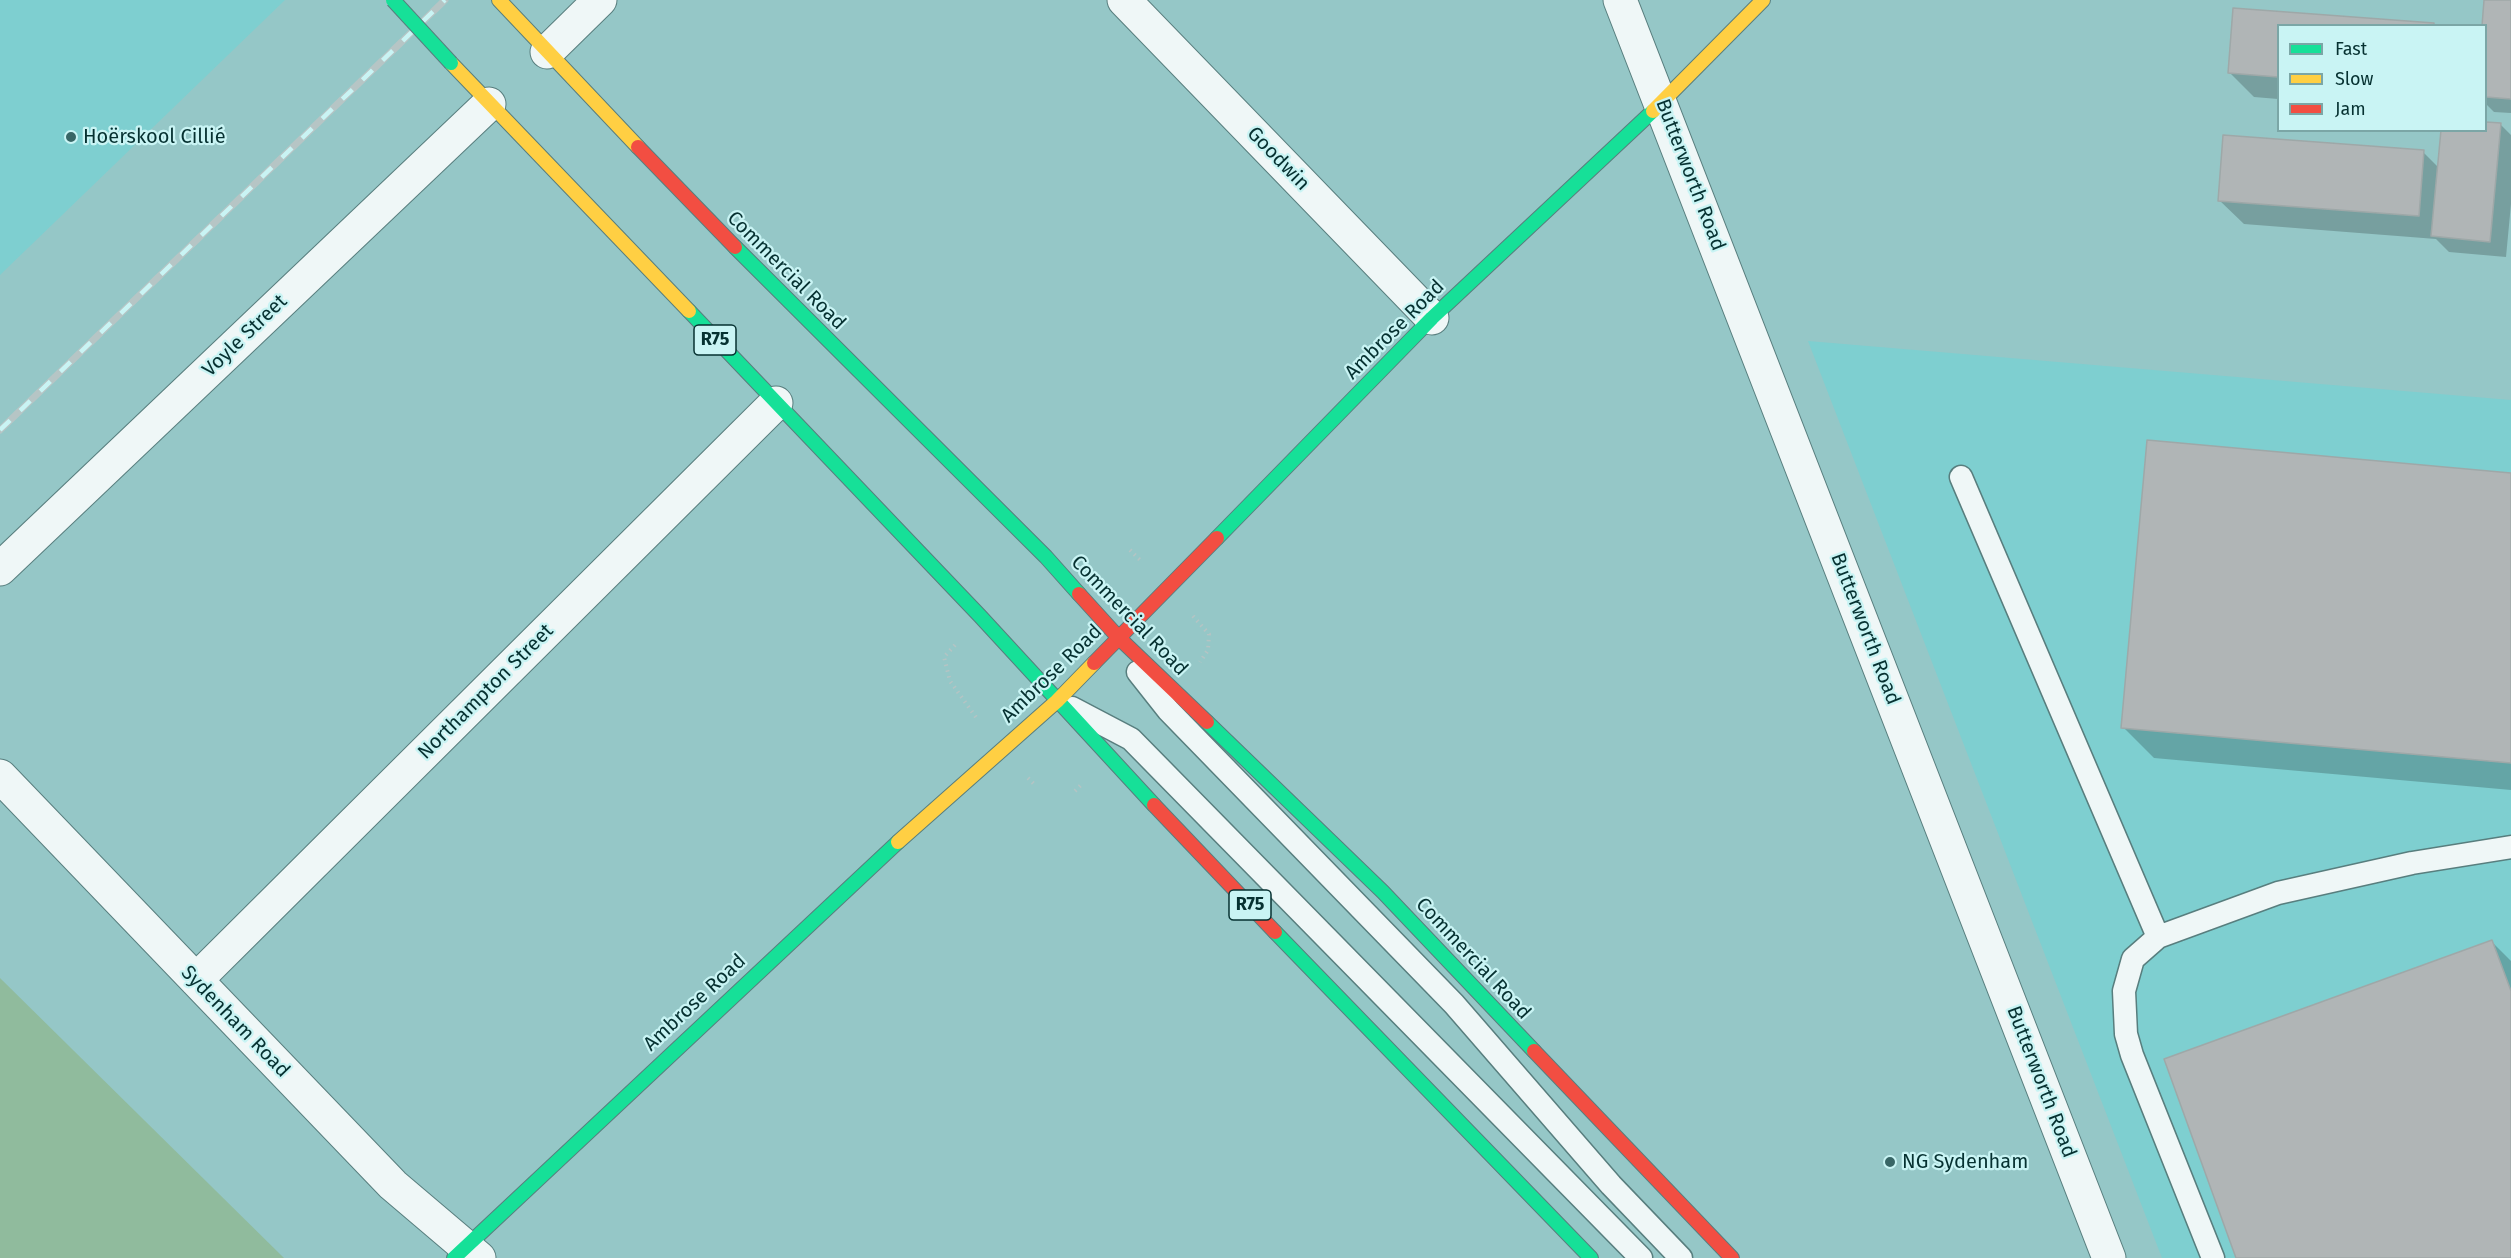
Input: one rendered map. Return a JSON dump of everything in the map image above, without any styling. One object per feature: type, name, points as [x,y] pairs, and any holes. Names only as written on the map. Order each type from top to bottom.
[{"type":"main road","name":"R75","points":[[393,0],[489,104],[980,616],[1057,701],[1390,1053],[1591,1258]]},
{"type":"main road","name":"Commercial Road","points":[[499,0],[701,213],[1046,557],[1118,637],[1383,892],[1732,1258]]},
{"type":"main road","name":"Ambrose Road","points":[[467,1254],[858,876],[1057,701],[1432,318],[1662,103],[1763,0]]},
{"type":"street","points":[[547,52],[600,0]]},
{"type":"street","name":"Goodwin","points":[[1124,0],[1432,318]]},
{"type":"street","name":"Butterworth Road","points":[[1620,0],[1662,103],[2109,1258]]},
{"type":"street","name":"Voyle Street","points":[[0,568],[489,104]]},
{"type":"street","name":"Northampton Street","points":[[195,980],[776,403]]},
{"type":"street","name":"Sydenham Road","points":[[0,776],[393,1185],[467,1254]]},
{"type":"lane","points":[[1961,477],[2158,937]]},
{"type":"lane","points":[[1118,637],[1146,686],[1454,1004],[1611,1185],[1681,1258]]},
{"type":"lane","points":[[1057,701],[1131,739],[1641,1258]]},
{"type":"lane","points":[[2213,1258],[2132,1055],[2126,1034],[2124,991],[2133,959],[2158,937],[2278,893],[2412,863],[2511,847]]},
{"type":"shaded area","name":"Hoërskool Cillié","points":[[0,0],[285,0],[0,275]]},
{"type":"shaded area","points":[[1808,341],[2511,400],[2511,1258],[2162,1258]]},
{"type":"green space","points":[[0,978],[284,1258],[0,1258]]},
{"type":"building","points":[[2484,0],[2511,0],[2511,99],[2487,97],[2487,24],[2482,24]]},
{"type":"building","points":[[2233,8],[2434,23],[2277,24],[2277,77],[2228,73]]},
{"type":"building","points":[[2487,122],[2501,123],[2490,242],[2431,236],[2441,132],[2487,132]]},
{"type":"building","points":[[2223,135],[2424,150],[2419,216],[2218,201]]},
{"type":"building","points":[[2147,440],[2511,473],[2511,763],[2121,728]]},
{"type":"building","points":[[2492,940],[2511,991],[2511,1258],[2236,1258],[2164,1059]]},
{"type":"railway","points":[[0,430],[445,0]]},
{"type":"traffic: fast","points":[[393,0],[451,63]]},
{"type":"traffic: fast","points":[[1217,538],[1432,318],[1653,111]]},
{"type":"traffic: fast","points":[[735,247],[1046,557],[1079,594]]},
{"type":"traffic: fast","points":[[689,311],[980,616],[1154,805]]},
{"type":"traffic: fast","points":[[1207,722],[1383,892],[1534,1051]]},
{"type":"traffic: fast","points":[[454,1258],[898,842]]},
{"type":"traffic: fast","points":[[1275,932],[1591,1258]]},
{"type":"traffic: slow","points":[[499,0],[638,147]]},
{"type":"traffic: slow","points":[[1653,111],[1763,0]]},
{"type":"traffic: slow","points":[[451,63],[689,311]]},
{"type":"traffic: slow","points":[[898,842],[1057,701],[1094,663]]},
{"type":"traffic: jam","points":[[638,147],[735,247]]},
{"type":"traffic: jam","points":[[1094,663],[1217,538]]},
{"type":"traffic: jam","points":[[1079,594],[1118,637],[1207,722]]},
{"type":"traffic: jam","points":[[1154,805],[1275,932]]},
{"type":"traffic: jam","points":[[1534,1051],[1732,1258]]},
{"type":"place","name":"Hoërskool Cillié","points":[[71,137]]},
{"type":"place","name":"NG Sydenham","points":[[1890,1162]]}]
